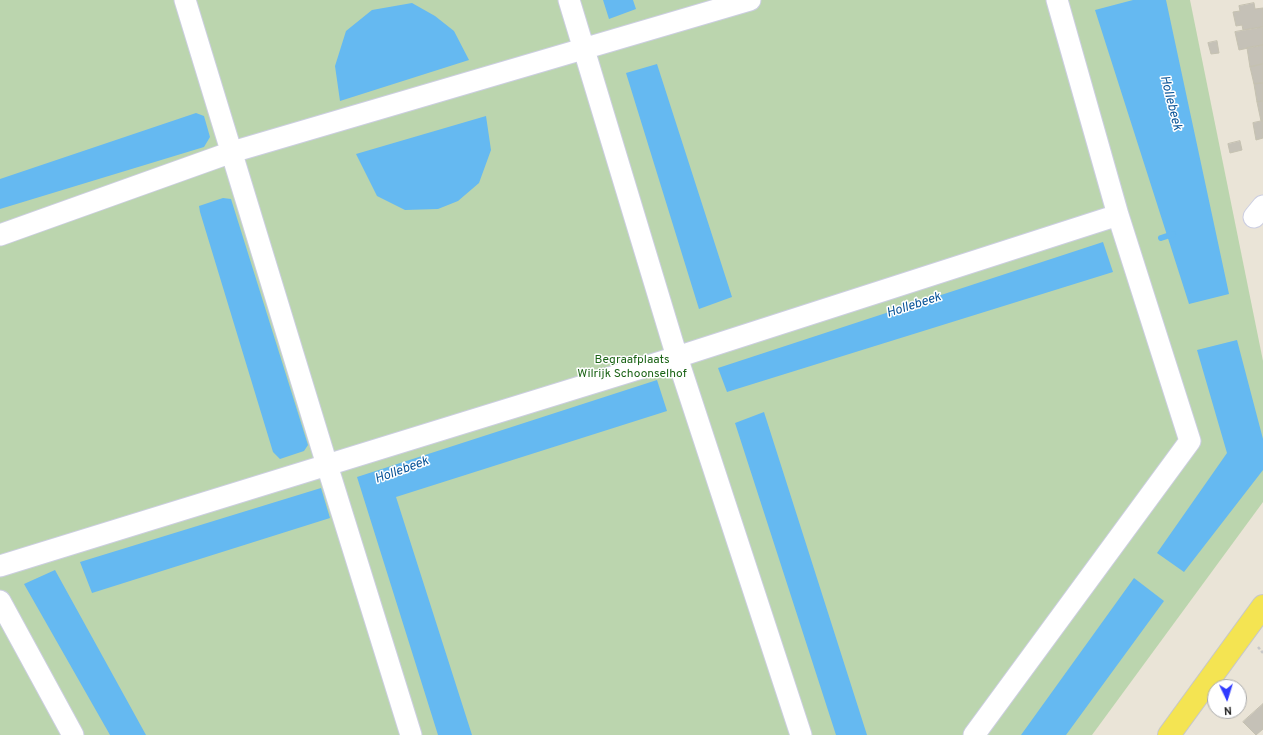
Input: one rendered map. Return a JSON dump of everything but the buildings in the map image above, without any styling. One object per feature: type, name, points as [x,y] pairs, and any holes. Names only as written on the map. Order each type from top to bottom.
[{"type":"main road","points":[[1169,735],[1263,606]]},
{"type":"lane","points":[[185,0],[327,465],[412,735]]},
{"type":"lane","points":[[569,0],[677,358],[801,735]]},
{"type":"lane","points":[[0,235],[232,152],[750,0]]},
{"type":"lane","points":[[974,735],[1190,441],[1118,215],[1057,0]]},
{"type":"lane","points":[[0,566],[677,358],[1118,215]]},
{"type":"lane","points":[[0,601],[73,735]]},
{"type":"green space","name":"Begraafplaats Wilrijk Schoonselhof","points":[[0,0],[1190,0],[1263,361],[1263,502],[1092,735],[0,735]]},
{"type":"water","points":[[603,0],[633,0],[636,9],[609,19]]},
{"type":"water","points":[[1133,0],[1166,0],[1229,294],[1189,304],[1095,10]]},
{"type":"water","points":[[412,3],[435,16],[454,31],[469,60],[340,101],[335,66],[346,31],[372,10]]},
{"type":"water","points":[[657,64],[732,297],[699,309],[626,73]]},
{"type":"water","points":[[196,113],[204,116],[210,137],[204,147],[0,209],[0,179]]},
{"type":"water","points":[[486,116],[491,150],[479,183],[458,201],[438,209],[405,210],[377,196],[356,154]]},
{"type":"water","points":[[223,198],[231,199],[308,445],[304,451],[280,459],[273,452],[200,212],[199,206]]},
{"type":"water","points":[[1103,242],[1113,272],[727,392],[718,368]]},
{"type":"water","points":[[1237,340],[1263,439],[1263,470],[1184,572],[1157,553],[1227,453],[1197,350]]},
{"type":"water","points":[[657,380],[667,411],[396,497],[472,735],[438,735],[357,477]]},
{"type":"water","points":[[764,412],[867,735],[836,735],[735,423]]},
{"type":"water","points":[[321,488],[330,518],[92,593],[80,562]]},
{"type":"water","points":[[55,570],[146,735],[110,735],[24,584]]},
{"type":"water","points":[[1134,578],[1164,601],[1066,735],[1021,735]]},
{"type":"waterway","name":"Hollebeek","points":[[1161,238],[1173,234]]}]
